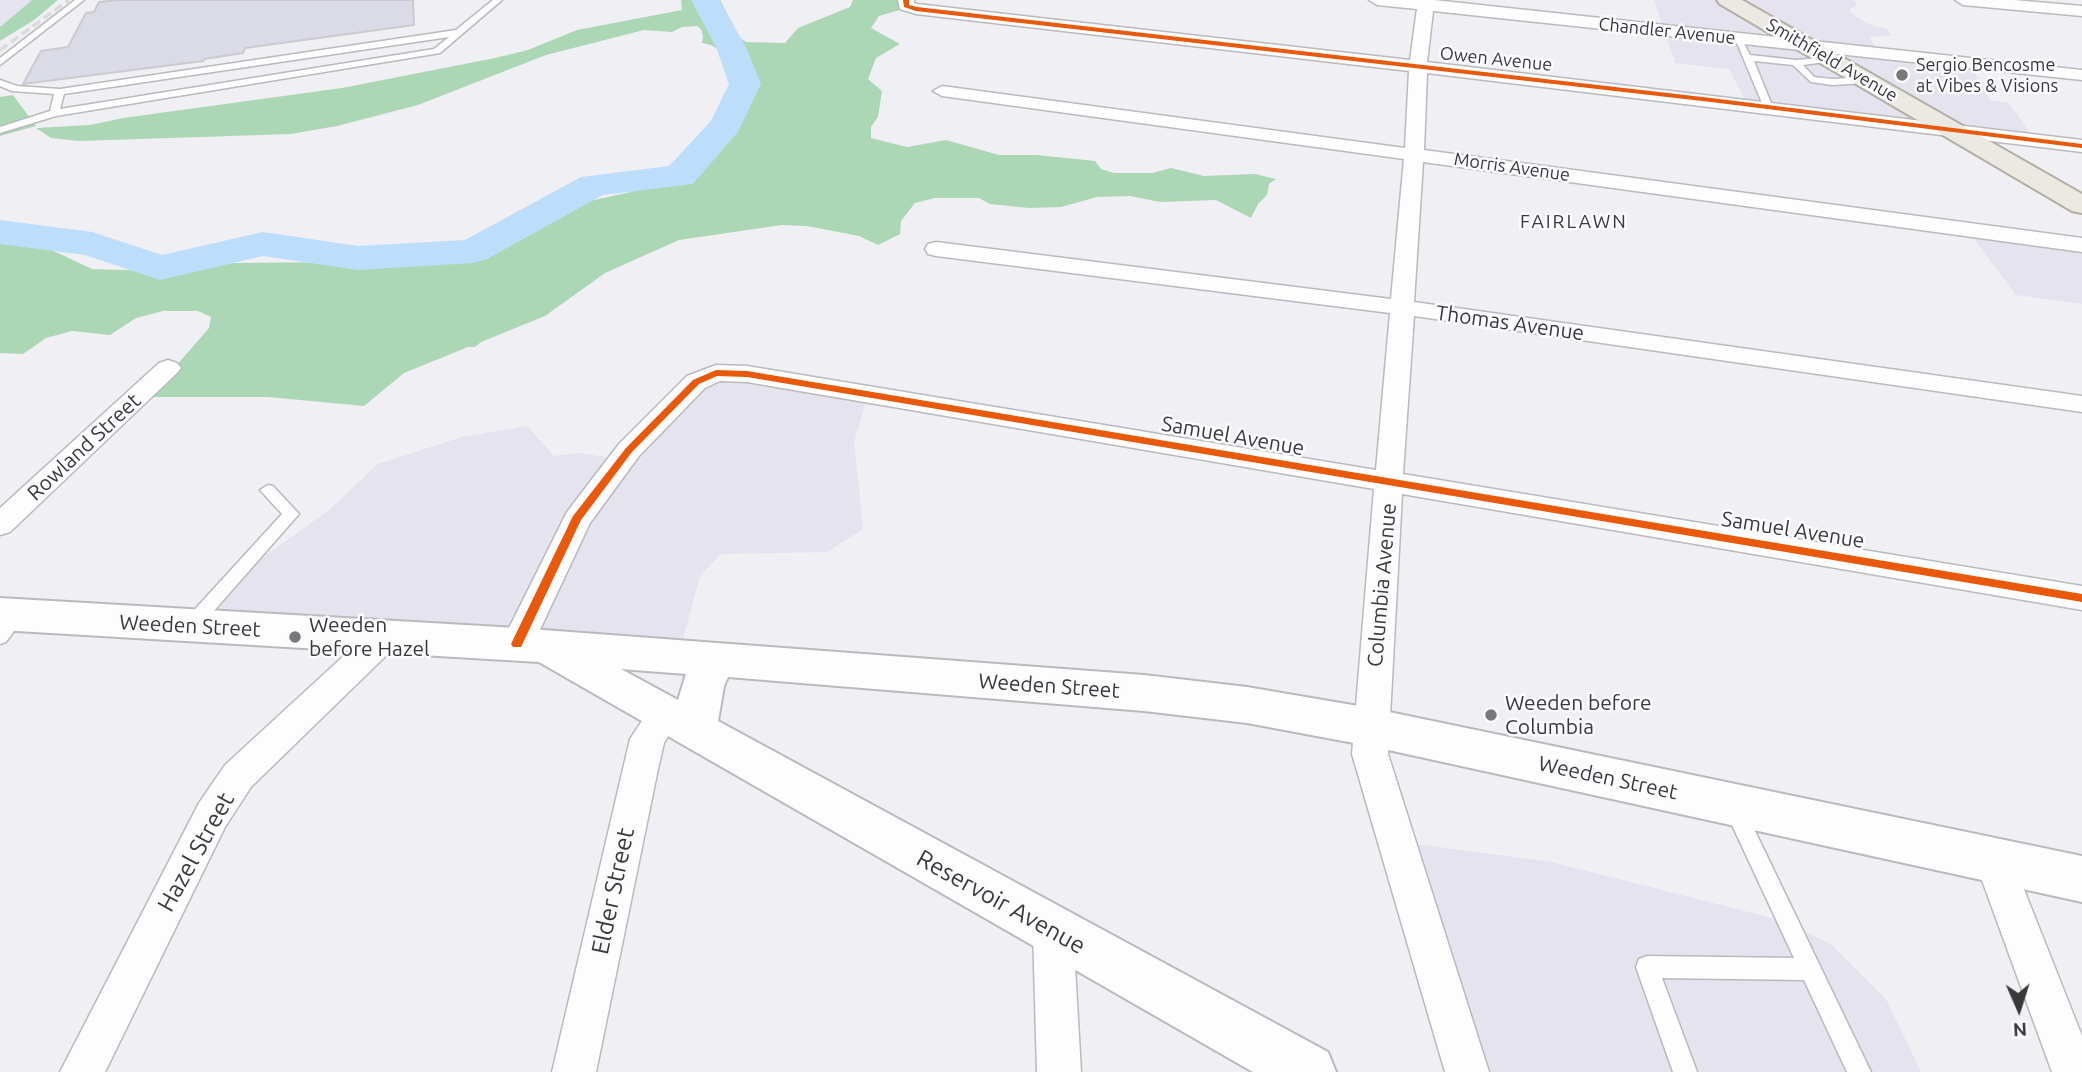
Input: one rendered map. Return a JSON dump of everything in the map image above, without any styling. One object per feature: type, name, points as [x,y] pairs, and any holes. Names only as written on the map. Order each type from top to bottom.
[{"type":"main road","name":"Smithfield Avenue","points":[[1727,0],[1801,54],[1830,59],[2082,205]]},
{"type":"main road","name":"Weeden Street","points":[[6,622],[191,626],[530,646],[1144,693],[1247,705],[1370,727],[2082,879]]},
{"type":"main road","name":"Reservoir Avenue","points":[[530,646],[679,723],[1307,1072]]},
{"type":"main road","points":[[679,723],[715,661]]},
{"type":"street","name":"Chandler Avenue","points":[[1377,0],[1426,3],[1737,38],[1801,54],[2082,75]]},
{"type":"street","points":[[1963,0],[2082,11]]},
{"type":"street","name":"Owen Avenue","points":[[906,3],[916,9],[2082,146]]},
{"type":"street","name":"Columbia Avenue","points":[[1426,3],[1418,68],[1370,754],[1377,784],[1468,1072]]},
{"type":"street","name":"Morris Avenue","points":[[942,91],[2082,245]]},
{"type":"street","name":"Thomas Avenue","points":[[936,249],[1401,307],[2082,404]]},
{"type":"street","name":"Rowland Street","points":[[0,525],[168,368]]},
{"type":"street","name":"Samuel Avenue","points":[[530,646],[577,519],[629,450],[696,382],[716,373],[774,379],[2082,598]]},
{"type":"street","name":"Hazel Street","points":[[82,1072],[212,815],[238,776],[385,637]]},
{"type":"street","name":"Elder Street","points":[[574,1072],[639,769],[648,739],[679,723]]},
{"type":"street","points":[[1994,861],[2074,1072]]},
{"type":"street","points":[[1053,931],[1059,1072]]},
{"type":"lane","points":[[0,62],[80,0]]},
{"type":"lane","points":[[0,130],[54,113],[437,51],[498,0]]},
{"type":"lane","points":[[0,83],[15,89],[60,92],[457,33]]},
{"type":"lane","points":[[1737,38],[1755,72],[1768,108]]},
{"type":"lane","points":[[1746,57],[1801,54],[1811,79],[1832,82],[1866,80]]},
{"type":"lane","points":[[54,113],[60,92]]},
{"type":"lane","points":[[191,626],[291,514],[268,490]]},
{"type":"lane","points":[[1732,805],[1859,1072]]},
{"type":"lane","points":[[1685,1072],[1647,967],[1811,970]]},
{"type":"shaded area","points":[[0,0],[32,0],[0,27]]},
{"type":"shaded area","points":[[1654,0],[1855,0],[1857,6],[1849,9],[1852,14],[1868,24],[1886,29],[1892,35],[1869,37],[1878,52],[1970,64],[1990,100],[2009,103],[2031,135],[1747,104],[1729,69],[1675,63]]},
{"type":"shaded area","points":[[1964,226],[2082,242],[2082,304],[2016,295]]},
{"type":"shaded area","points":[[722,369],[868,395],[854,442],[863,529],[827,552],[721,554],[700,576],[680,650],[209,621],[255,563],[328,511],[378,464],[462,437],[527,426],[554,456],[579,453],[618,459]]},
{"type":"shaded area","points":[[1401,842],[1551,862],[1784,921],[1832,945],[1886,999],[1921,1072],[1467,1072]]},
{"type":"green space","points":[[32,0],[58,0],[34,20],[0,41],[0,27]]},
{"type":"green space","points":[[681,0],[720,0],[740,38],[746,42],[785,43],[798,28],[850,7],[853,0],[906,0],[910,7],[879,16],[871,28],[900,44],[876,58],[868,79],[882,91],[878,117],[871,127],[871,138],[907,147],[946,140],[999,155],[1037,155],[1095,161],[1101,169],[1114,173],[1152,173],[1171,168],[1204,176],[1255,174],[1276,179],[1269,184],[1267,195],[1258,204],[1251,218],[1216,200],[1160,202],[1130,196],[1097,197],[1061,207],[1029,208],[990,204],[979,198],[935,198],[915,203],[901,221],[900,234],[878,245],[859,236],[807,226],[782,225],[679,240],[605,273],[545,316],[481,342],[475,347],[468,347],[404,373],[364,406],[268,397],[149,397],[209,328],[211,317],[198,311],[163,311],[136,318],[110,335],[72,331],[46,338],[23,354],[0,353],[0,226],[92,269],[157,271],[231,263],[457,261],[523,238],[552,209],[631,192],[675,172],[709,141],[734,70],[726,54],[702,43],[701,29],[697,26],[682,27],[672,32],[644,30],[546,55],[418,105],[337,126],[291,134],[79,141],[51,138],[36,128],[90,125],[123,118],[342,88],[495,58],[528,50],[577,30],[682,10]]},
{"type":"green space","points":[[13,95],[36,126],[0,136],[0,97]]},
{"type":"building","points":[[413,0],[414,25],[245,48],[243,53],[203,61],[23,84],[41,51],[68,47],[86,13],[94,12],[99,2]]},
{"type":"waterway","points":[[0,232],[92,244],[160,268],[263,244],[358,258],[473,251],[594,185],[680,176],[726,125],[745,84],[731,47],[705,0]]},
{"type":"railway","points":[[0,50],[69,0]]},
{"type":"cycle path","points":[[906,0],[906,6],[916,9],[1711,100],[2082,146]]},
{"type":"cycle path","points":[[517,644],[577,519],[629,450],[696,382],[716,373],[747,374],[2082,598]]},
{"type":"place","name":"Sergio Bencosme at Vibes & Visions","points":[[1902,75]]},
{"type":"place","name":"Weeden before Hazel","points":[[295,637]]},
{"type":"place","name":"Weeden before Columbia","points":[[1491,715]]},
{"type":"district","name":"FAIRLAWN","points":[[1574,222]]}]
